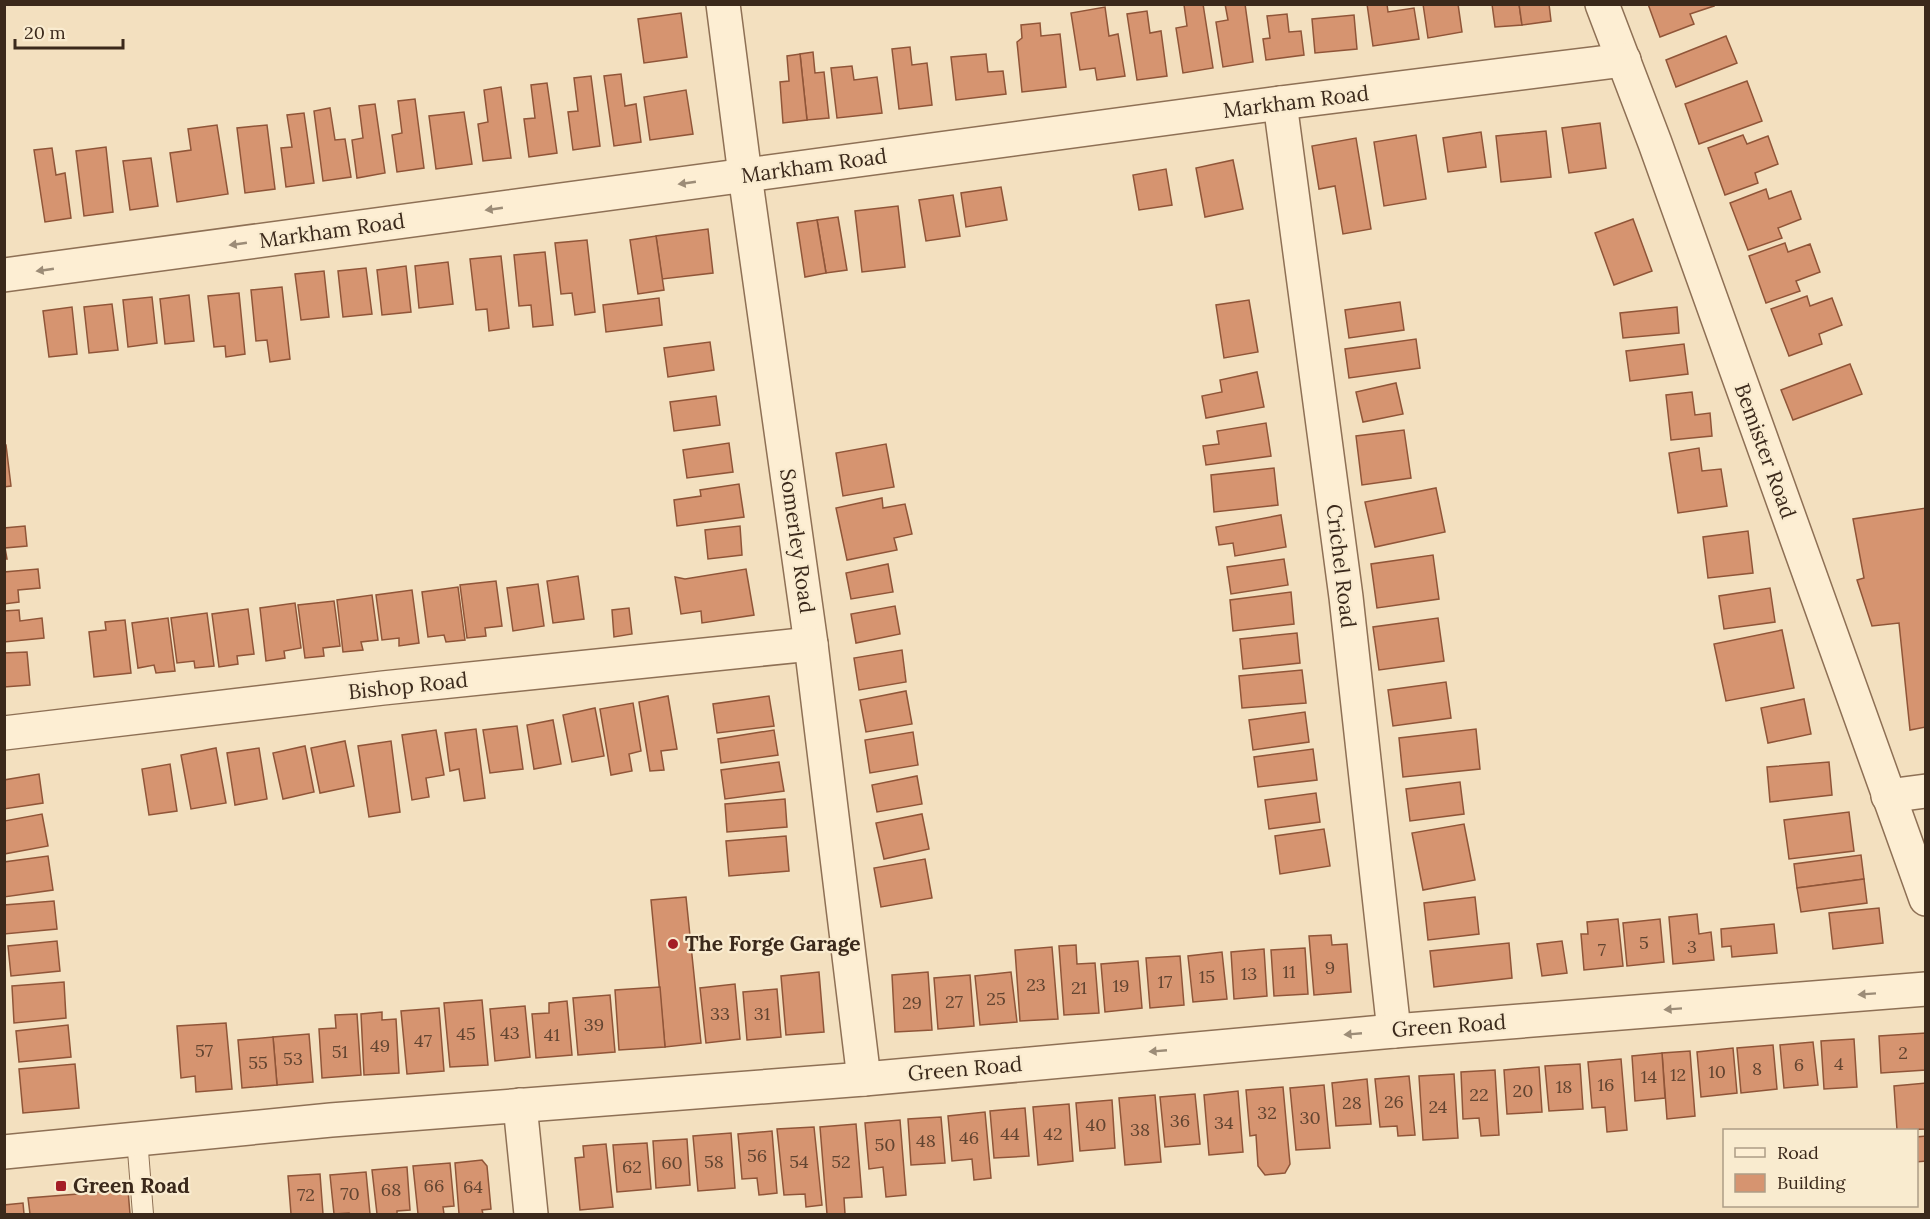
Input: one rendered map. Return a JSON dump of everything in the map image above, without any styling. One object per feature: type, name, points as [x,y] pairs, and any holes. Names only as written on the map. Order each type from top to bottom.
[{"type":"street","name":"Somerley Road","points":[[723,4],[811,644],[864,1079]]},
{"type":"street","name":"Bemister Road","points":[[1602,4],[1655,143],[1926,899]]},
{"type":"street","name":"Markham Road","points":[[4,275],[1280,103],[1624,60]]},
{"type":"street","name":"Crichel Road","points":[[1280,103],[1346,597],[1394,1030]]},
{"type":"street","name":"Bishop Road","points":[[4,733],[383,688],[811,644]]},
{"type":"street","points":[[1888,796],[1926,791]]},
{"type":"street","name":"Green Road","points":[[4,1152],[331,1120],[864,1079],[1394,1030],[1926,989]]},
{"type":"street","points":[[520,1105],[531,1215]]},
{"type":"lane","points":[[137,1138],[143,1215]]},
{"type":"building","points":[[1203,4],[1213,68],[1183,73],[1176,28],[1187,26],[1184,5]]},
{"type":"building","points":[[1225,4],[1245,4],[1253,62],[1223,67],[1216,22],[1228,20]]},
{"type":"building","points":[[1367,4],[1387,4],[1388,12],[1414,8],[1419,39],[1373,46]]},
{"type":"building","points":[[1423,4],[1458,4],[1462,32],[1428,38]]},
{"type":"building","points":[[1492,4],[1519,4],[1522,25],[1495,27]]},
{"type":"building","points":[[1519,4],[1549,4],[1551,21],[1522,25]]},
{"type":"building","points":[[1648,4],[1713,4],[1714,6],[1690,14],[1694,24],[1660,37]]},
{"type":"building","points":[[1105,7],[1109,36],[1118,34],[1125,76],[1097,80],[1095,68],[1080,70],[1071,13]]},
{"type":"building","points":[[1147,11],[1150,33],[1161,31],[1167,76],[1137,80],[1127,14]]},
{"type":"building","points":[[681,13],[687,57],[644,63],[638,19]]},
{"type":"building","points":[[1287,14],[1289,32],[1301,31],[1304,55],[1266,60],[1263,39],[1270,38],[1267,16]]},
{"type":"building","points":[[1354,15],[1357,49],[1315,53],[1312,19]]},
{"type":"building","points":[[1040,23],[1041,36],[1060,34],[1066,87],[1022,92],[1017,42],[1022,38],[1021,25]]},
{"type":"building","points":[[1726,36],[1737,63],[1676,87],[1666,60]]},
{"type":"building","points":[[910,47],[912,65],[927,63],[932,105],[899,109],[892,49]]},
{"type":"building","points":[[813,52],[815,73],[824,72],[829,118],[807,120],[800,54]]},
{"type":"building","points":[[800,54],[807,120],[783,123],[780,82],[789,81],[787,56]]},
{"type":"building","points":[[986,54],[988,72],[1003,71],[1006,94],[956,100],[951,57]]},
{"type":"building","points":[[852,66],[854,80],[877,77],[882,113],[837,118],[831,68]]},
{"type":"building","points":[[621,74],[625,106],[636,104],[641,142],[614,146],[604,76]]},
{"type":"building","points":[[591,76],[600,146],[573,150],[568,112],[578,111],[574,78]]},
{"type":"building","points":[[1747,81],[1762,121],[1699,144],[1685,104]]},
{"type":"building","points":[[547,83],[557,153],[529,157],[524,119],[535,118],[531,85]]},
{"type":"building","points":[[501,87],[511,158],[483,161],[478,124],[488,122],[484,90]]},
{"type":"building","points":[[686,90],[693,134],[650,140],[644,97]]},
{"type":"building","points":[[415,99],[424,168],[397,172],[392,135],[402,133],[398,101]]},
{"type":"building","points":[[375,104],[385,173],[357,178],[352,140],[363,138],[359,106]]},
{"type":"building","points":[[330,108],[335,140],[345,139],[351,177],[323,181],[314,111]]},
{"type":"building","points":[[464,112],[472,164],[436,169],[429,116]]},
{"type":"building","points":[[304,113],[314,183],[286,187],[281,148],[292,147],[287,115]]},
{"type":"building","points":[[1600,123],[1606,168],[1569,173],[1562,128]]},
{"type":"building","points":[[217,125],[228,194],[177,202],[170,153],[191,150],[188,129]]},
{"type":"building","points":[[267,125],[275,189],[245,193],[237,128]]},
{"type":"building","points":[[1546,131],[1551,177],[1501,182],[1496,136]]},
{"type":"building","points":[[1481,132],[1486,167],[1448,172],[1443,138]]},
{"type":"building","points":[[1416,135],[1426,199],[1384,206],[1374,142]]},
{"type":"building","points":[[1743,135],[1747,144],[1768,136],[1778,164],[1755,173],[1758,183],[1725,195],[1708,148]]},
{"type":"building","points":[[1356,138],[1371,229],[1343,234],[1335,186],[1319,189],[1312,146]]},
{"type":"building","points":[[106,147],[113,212],[84,216],[76,151]]},
{"type":"building","points":[[52,148],[56,175],[65,173],[71,218],[45,222],[34,150]]},
{"type":"building","points":[[151,158],[158,206],[130,210],[123,161]]},
{"type":"building","points":[[1233,160],[1243,209],[1205,217],[1196,168]]},
{"type":"building","points":[[1166,169],[1172,205],[1139,210],[1133,175]]},
{"type":"building","points":[[1001,187],[1007,220],[966,227],[961,193]]},
{"type":"building","points":[[1766,189],[1769,199],[1791,191],[1801,219],[1778,228],[1782,238],[1748,250],[1730,203]]},
{"type":"building","points":[[953,195],[960,236],[926,241],[919,200]]},
{"type":"building","points":[[898,206],[905,267],[862,272],[855,211]]},
{"type":"building","points":[[838,217],[847,270],[826,273],[817,220]]},
{"type":"building","points":[[1633,219],[1652,271],[1614,285],[1595,233]]},
{"type":"building","points":[[817,220],[826,273],[805,277],[797,223]]},
{"type":"building","points":[[708,229],[713,273],[662,279],[656,236]]},
{"type":"building","points":[[656,236],[664,290],[638,294],[630,240]]},
{"type":"building","points":[[587,240],[595,312],[575,315],[572,293],[561,294],[555,243]]},
{"type":"building","points":[[1785,243],[1788,252],[1810,244],[1820,272],[1796,281],[1800,291],[1766,303],[1749,256]]},
{"type":"building","points":[[545,252],[553,325],[533,327],[531,305],[519,306],[514,255]]},
{"type":"building","points":[[501,256],[509,328],[489,331],[487,309],[476,310],[470,259]]},
{"type":"building","points":[[448,262],[453,304],[419,308],[415,266]]},
{"type":"building","points":[[406,266],[411,312],[382,315],[377,270]]},
{"type":"building","points":[[366,268],[372,314],[343,317],[338,271]]},
{"type":"building","points":[[324,271],[329,317],[301,320],[295,274]]},
{"type":"building","points":[[282,287],[290,359],[270,362],[267,340],[256,341],[251,290]]},
{"type":"building","points":[[239,293],[245,354],[226,357],[225,346],[214,347],[208,296]]},
{"type":"building","points":[[189,295],[194,341],[165,344],[160,299]]},
{"type":"building","points":[[1807,296],[1810,306],[1832,298],[1842,325],[1819,334],[1822,344],[1789,356],[1771,309]]},
{"type":"building","points":[[152,297],[157,343],[128,347],[123,300]]},
{"type":"building","points":[[659,298],[662,325],[606,332],[603,305]]},
{"type":"building","points":[[1249,300],[1258,352],[1224,358],[1216,305]]},
{"type":"building","points":[[1400,302],[1404,330],[1349,338],[1345,310]]},
{"type":"building","points":[[112,304],[118,350],[89,353],[84,307]]},
{"type":"building","points":[[72,307],[77,354],[49,357],[43,311]]},
{"type":"building","points":[[1677,307],[1679,333],[1623,338],[1620,313]]},
{"type":"building","points":[[1416,339],[1420,368],[1349,378],[1345,349]]},
{"type":"building","points":[[710,342],[714,370],[668,377],[664,348]]},
{"type":"building","points":[[1684,344],[1688,374],[1630,381],[1626,351]]},
{"type":"building","points":[[1850,364],[1862,394],[1793,420],[1781,390]]},
{"type":"building","points":[[1257,372],[1264,407],[1206,418],[1202,396],[1222,392],[1220,380]]},
{"type":"building","points":[[1396,383],[1403,414],[1363,422],[1356,392]]},
{"type":"building","points":[[1692,392],[1695,415],[1710,413],[1712,436],[1671,440],[1666,395]]},
{"type":"building","points":[[716,396],[720,425],[674,431],[670,402]]},
{"type":"building","points":[[1266,423],[1271,456],[1206,465],[1203,446],[1219,444],[1217,431]]},
{"type":"building","points":[[1404,430],[1411,478],[1362,485],[1356,436]]},
{"type":"building","points":[[729,443],[733,472],[687,478],[683,450]]},
{"type":"building","points":[[886,444],[894,487],[843,496],[836,453]]},
{"type":"building","points":[[4,445],[6,445],[11,486],[4,487]]},
{"type":"building","points":[[1699,448],[1702,471],[1721,469],[1727,506],[1678,513],[1669,453]]},
{"type":"building","points":[[1274,468],[1278,505],[1214,512],[1211,475]]},
{"type":"building","points":[[739,484],[744,517],[677,526],[674,500],[701,496],[700,490]]},
{"type":"building","points":[[1436,488],[1445,532],[1375,547],[1365,502]]},
{"type":"building","points":[[882,498],[883,508],[905,504],[912,534],[894,538],[897,550],[847,560],[836,508]]},
{"type":"building","points":[[1926,508],[1926,727],[1910,730],[1899,623],[1872,626],[1857,580],[1864,578],[1853,519]]},
{"type":"building","points":[[1281,515],[1286,547],[1235,556],[1233,543],[1219,545],[1216,527]]},
{"type":"building","points":[[25,526],[27,546],[5,548],[7,559],[4,559],[4,528]]},
{"type":"building","points":[[740,526],[742,555],[708,559],[705,530]]},
{"type":"building","points":[[1748,531],[1753,573],[1708,578],[1703,537]]},
{"type":"building","points":[[1433,555],[1439,599],[1377,608],[1371,564]]},
{"type":"building","points":[[1284,559],[1288,585],[1231,594],[1227,567]]},
{"type":"building","points":[[888,564],[893,592],[851,599],[846,573]]},
{"type":"building","points":[[38,569],[40,588],[18,590],[19,602],[4,604],[4,572]]},
{"type":"building","points":[[746,569],[754,615],[702,623],[701,611],[681,614],[675,577],[685,579]]},
{"type":"building","points":[[578,576],[584,619],[553,623],[547,581]]},
{"type":"building","points":[[496,581],[502,626],[485,628],[486,636],[467,638],[460,585]]},
{"type":"building","points":[[538,584],[544,626],[513,631],[507,588]]},
{"type":"building","points":[[458,587],[465,640],[446,642],[444,635],[428,637],[422,592]]},
{"type":"building","points":[[1770,588],[1775,622],[1724,629],[1719,596]]},
{"type":"building","points":[[412,590],[419,643],[399,646],[399,638],[382,640],[376,595]]},
{"type":"building","points":[[1291,592],[1294,624],[1233,631],[1230,600]]},
{"type":"building","points":[[372,595],[378,640],[361,642],[363,650],[343,652],[337,600]]},
{"type":"building","points":[[334,601],[340,646],[323,648],[324,656],[305,658],[298,605]]},
{"type":"building","points":[[295,603],[301,648],[284,651],[285,658],[266,661],[260,608]]},
{"type":"building","points":[[895,606],[900,634],[856,643],[851,614]]},
{"type":"building","points":[[629,608],[632,634],[614,637],[612,610]]},
{"type":"building","points":[[248,609],[254,654],[237,656],[238,664],[219,667],[212,614]]},
{"type":"building","points":[[19,610],[20,621],[42,618],[44,638],[4,642],[4,611]]},
{"type":"building","points":[[207,613],[214,666],[195,668],[194,661],[177,663],[171,618]]},
{"type":"building","points":[[168,618],[175,671],[156,673],[154,665],[138,668],[132,623]]},
{"type":"building","points":[[1438,618],[1444,661],[1379,670],[1373,627]]},
{"type":"building","points":[[125,620],[131,673],[94,677],[89,632],[106,630],[105,622]]},
{"type":"building","points":[[1782,630],[1794,688],[1726,701],[1714,644]]},
{"type":"building","points":[[1297,633],[1300,663],[1243,669],[1240,639]]},
{"type":"building","points":[[902,650],[906,682],[859,690],[854,658]]},
{"type":"building","points":[[27,652],[30,685],[4,687],[4,653]]},
{"type":"building","points":[[1302,670],[1306,703],[1242,708],[1239,676]]},
{"type":"building","points":[[1446,682],[1451,718],[1393,726],[1388,690]]},
{"type":"building","points":[[906,691],[912,724],[866,732],[860,700]]},
{"type":"building","points":[[668,696],[677,749],[661,751],[664,770],[650,771],[639,702]]},
{"type":"building","points":[[769,696],[774,726],[717,733],[713,704]]},
{"type":"building","points":[[1804,699],[1811,734],[1768,743],[1761,708]]},
{"type":"building","points":[[633,703],[641,751],[629,754],[632,771],[611,775],[600,709]]},
{"type":"building","points":[[595,708],[604,756],[572,762],[563,715]]},
{"type":"building","points":[[1305,712],[1309,742],[1253,750],[1249,720]]},
{"type":"building","points":[[553,720],[561,764],[534,769],[527,725]]},
{"type":"building","points":[[517,726],[523,769],[490,773],[483,730]]},
{"type":"building","points":[[476,729],[485,798],[464,801],[459,769],[450,771],[445,733]]},
{"type":"building","points":[[1476,729],[1480,769],[1403,777],[1399,738]]},
{"type":"building","points":[[436,730],[444,775],[426,778],[429,797],[412,800],[402,735]]},
{"type":"building","points":[[774,730],[778,755],[721,763],[718,739]]},
{"type":"building","points":[[913,732],[918,765],[870,773],[865,740]]},
{"type":"building","points":[[345,741],[354,786],[320,793],[311,748]]},
{"type":"building","points":[[391,741],[400,812],[369,817],[358,746]]},
{"type":"building","points":[[305,746],[314,792],[283,799],[273,753]]},
{"type":"building","points":[[216,748],[226,803],[191,809],[181,755]]},
{"type":"building","points":[[259,748],[267,799],[235,805],[227,753]]},
{"type":"building","points":[[1313,749],[1317,780],[1258,787],[1254,757]]},
{"type":"building","points":[[779,762],[784,791],[725,799],[721,770]]},
{"type":"building","points":[[1829,762],[1832,795],[1770,802],[1767,767]]},
{"type":"building","points":[[170,764],[177,811],[149,815],[142,769]]},
{"type":"building","points":[[39,774],[43,803],[4,809],[4,780]]},
{"type":"building","points":[[917,776],[922,804],[877,812],[872,785]]},
{"type":"building","points":[[1460,782],[1464,814],[1410,821],[1406,789]]},
{"type":"building","points":[[1316,793],[1320,822],[1269,829],[1265,800]]},
{"type":"building","points":[[785,799],[787,827],[727,832],[725,804]]},
{"type":"building","points":[[1849,812],[1854,851],[1789,859],[1784,820]]},
{"type":"building","points":[[42,814],[48,846],[4,854],[4,821]]},
{"type":"building","points":[[922,814],[929,849],[884,859],[876,823]]},
{"type":"building","points":[[1464,824],[1475,880],[1423,890],[1412,833]]},
{"type":"building","points":[[1324,829],[1330,866],[1280,874],[1275,836]]},
{"type":"building","points":[[786,836],[789,871],[729,876],[726,841]]},
{"type":"building","points":[[1861,855],[1864,879],[1797,888],[1794,864]]},
{"type":"building","points":[[48,856],[53,890],[4,897],[4,862]]},
{"type":"building","points":[[925,859],[932,898],[881,907],[874,868]]},
{"type":"building","points":[[1864,879],[1867,903],[1801,912],[1797,888]]},
{"type":"building","name":"The Forge Garage","points":[[686,897],[701,1043],[665,1047],[651,900]]},
{"type":"building","points":[[1475,897],[1479,934],[1428,940],[1424,903]]},
{"type":"building","points":[[54,901],[57,929],[4,934],[4,905]]},
{"type":"building","points":[[1879,908],[1883,943],[1833,949],[1829,913]]},
{"type":"building","points":[[1697,914],[1699,934],[1711,932],[1714,960],[1673,964],[1669,917]]},
{"type":"building","points":[[1618,919],[1623,966],[1584,970],[1581,934],[1588,934],[1587,922]]},
{"type":"building","points":[[1660,919],[1664,962],[1627,966],[1623,923]]},
{"type":"building","points":[[1774,924],[1777,953],[1732,957],[1731,946],[1722,947],[1721,929]]},
{"type":"building","points":[[1331,935],[1332,945],[1347,944],[1351,992],[1314,995],[1309,936]]},
{"type":"building","points":[[57,941],[60,971],[11,976],[8,946]]},
{"type":"building","points":[[1562,941],[1567,973],[1542,976],[1537,944]]},
{"type":"building","points":[[1509,943],[1512,978],[1434,987],[1430,951]]},
{"type":"building","points":[[1076,945],[1077,964],[1095,963],[1099,1013],[1064,1015],[1059,946]]},
{"type":"building","points":[[1052,947],[1058,1019],[1020,1021],[1015,950]]},
{"type":"building","points":[[1305,948],[1308,994],[1274,996],[1271,950]]},
{"type":"building","points":[[1264,949],[1267,996],[1234,999],[1231,952]]},
{"type":"building","points":[[1222,952],[1227,999],[1193,1002],[1188,956]]},
{"type":"building","points":[[1180,956],[1184,1005],[1150,1008],[1146,958]]},
{"type":"building","points":[[1138,961],[1142,1008],[1105,1012],[1101,964]]},
{"type":"building","points":[[819,972],[824,1032],[786,1035],[781,976]]},
{"type":"building","points":[[928,972],[932,1030],[895,1032],[892,975]]},
{"type":"building","points":[[1011,972],[1017,1022],[980,1025],[975,976]]},
{"type":"building","points":[[970,975],[974,1026],[938,1029],[934,978]]},
{"type":"building","points":[[64,982],[66,1018],[14,1023],[12,986]]},
{"type":"building","points":[[735,984],[740,1039],[706,1043],[700,988]]},
{"type":"building","points":[[660,987],[665,1047],[619,1050],[615,990]]},
{"type":"building","points":[[777,989],[781,1037],[747,1040],[743,992]]},
{"type":"building","points":[[610,995],[615,1052],[578,1055],[573,998]]},
{"type":"building","points":[[482,1000],[488,1065],[450,1067],[444,1003]]},
{"type":"building","points":[[567,1001],[572,1055],[536,1058],[532,1014],[549,1013],[549,1003]]},
{"type":"building","points":[[525,1006],[530,1057],[495,1061],[490,1009]]},
{"type":"building","points":[[439,1008],[444,1071],[407,1074],[401,1011]]},
{"type":"building","points":[[382,1012],[382,1020],[396,1019],[399,1073],[364,1075],[361,1014]]},
{"type":"building","points":[[357,1014],[361,1075],[322,1078],[319,1029],[336,1028],[335,1015]]},
{"type":"building","points":[[226,1023],[232,1089],[196,1092],[195,1076],[181,1078],[177,1026]]},
{"type":"building","points":[[68,1025],[71,1057],[19,1062],[16,1031]]},
{"type":"building","points":[[1926,1033],[1926,1070],[1881,1073],[1879,1036]]},
{"type":"building","points":[[309,1034],[313,1082],[277,1085],[273,1037]]},
{"type":"building","points":[[273,1037],[277,1085],[242,1088],[238,1040]]},
{"type":"building","points":[[1854,1039],[1857,1087],[1824,1089],[1821,1041]]},
{"type":"building","points":[[1813,1042],[1818,1085],[1784,1088],[1780,1045]]},
{"type":"building","points":[[1773,1045],[1777,1089],[1741,1093],[1737,1048]]},
{"type":"building","points":[[1733,1048],[1737,1093],[1701,1097],[1697,1052]]},
{"type":"building","points":[[1690,1051],[1695,1116],[1667,1119],[1662,1053]]},
{"type":"building","points":[[1662,1053],[1665,1098],[1635,1101],[1632,1056]]},
{"type":"building","points":[[1621,1059],[1627,1130],[1607,1132],[1605,1107],[1592,1108],[1588,1062]]},
{"type":"building","points":[[75,1064],[79,1108],[23,1113],[19,1069]]},
{"type":"building","points":[[1580,1064],[1583,1109],[1549,1111],[1545,1066]]},
{"type":"building","points":[[1539,1067],[1542,1112],[1507,1114],[1504,1070]]},
{"type":"building","points":[[1495,1070],[1499,1135],[1481,1136],[1479,1118],[1463,1119],[1461,1072]]},
{"type":"building","points":[[1454,1074],[1458,1138],[1423,1140],[1419,1076]]},
{"type":"building","points":[[1409,1076],[1415,1135],[1398,1136],[1397,1126],[1380,1127],[1375,1079]]},
{"type":"building","points":[[1367,1079],[1371,1124],[1336,1126],[1332,1083]]},
{"type":"building","points":[[1926,1083],[1926,1129],[1897,1129],[1894,1086]]},
{"type":"building","points":[[1324,1085],[1330,1148],[1296,1150],[1290,1088]]},
{"type":"building","points":[[1283,1087],[1290,1164],[1285,1173],[1265,1175],[1258,1166],[1256,1135],[1250,1136],[1246,1090]]},
{"type":"building","points":[[1238,1091],[1243,1152],[1209,1155],[1204,1095]]},
{"type":"building","points":[[1195,1094],[1200,1144],[1165,1147],[1160,1097]]},
{"type":"building","points":[[1155,1095],[1161,1162],[1125,1165],[1119,1098]]},
{"type":"building","points":[[1112,1100],[1115,1148],[1080,1151],[1076,1103]]},
{"type":"building","points":[[1069,1104],[1073,1161],[1038,1165],[1033,1107]]},
{"type":"building","points":[[1025,1108],[1029,1156],[994,1158],[990,1111]]},
{"type":"building","points":[[985,1112],[991,1178],[974,1180],[972,1159],[952,1161],[948,1116]]},
{"type":"building","points":[[941,1117],[945,1163],[911,1165],[908,1119]]},
{"type":"building","points":[[900,1120],[906,1195],[886,1197],[883,1167],[869,1169],[865,1123]]},
{"type":"building","points":[[856,1124],[862,1197],[844,1198],[845,1214],[827,1214],[820,1127]]},
{"type":"building","points":[[814,1127],[822,1205],[806,1207],[805,1194],[784,1195],[777,1129]]},
{"type":"building","points":[[772,1131],[777,1193],[759,1195],[757,1178],[742,1179],[738,1134]]},
{"type":"building","points":[[731,1133],[735,1188],[698,1191],[693,1136]]},
{"type":"building","points":[[1926,1136],[1926,1161],[1918,1162],[1918,1137]]},
{"type":"building","points":[[687,1139],[690,1185],[656,1188],[653,1141]]},
{"type":"building","points":[[647,1143],[651,1189],[617,1192],[613,1145]]},
{"type":"building","points":[[606,1144],[613,1207],[580,1210],[575,1158],[584,1157],[583,1146]]},
{"type":"building","points":[[482,1160],[487,1166],[491,1209],[482,1210],[483,1214],[459,1214],[455,1163]]},
{"type":"building","points":[[450,1163],[454,1206],[443,1207],[444,1214],[418,1214],[413,1166]]},
{"type":"building","points":[[407,1167],[410,1210],[397,1211],[397,1214],[377,1214],[372,1170]]},
{"type":"building","points":[[366,1172],[370,1214],[334,1214],[330,1175]]},
{"type":"building","points":[[320,1174],[323,1214],[291,1214],[288,1176]]},
{"type":"building","points":[[128,1190],[130,1214],[30,1214],[28,1198]]},
{"type":"building","points":[[23,1203],[24,1214],[4,1214],[4,1205]]},
{"type":"place","name":"The Forge Garage","points":[[673,944]]},
{"type":"place","name":"Green Road","points":[[61,1186]]}]
